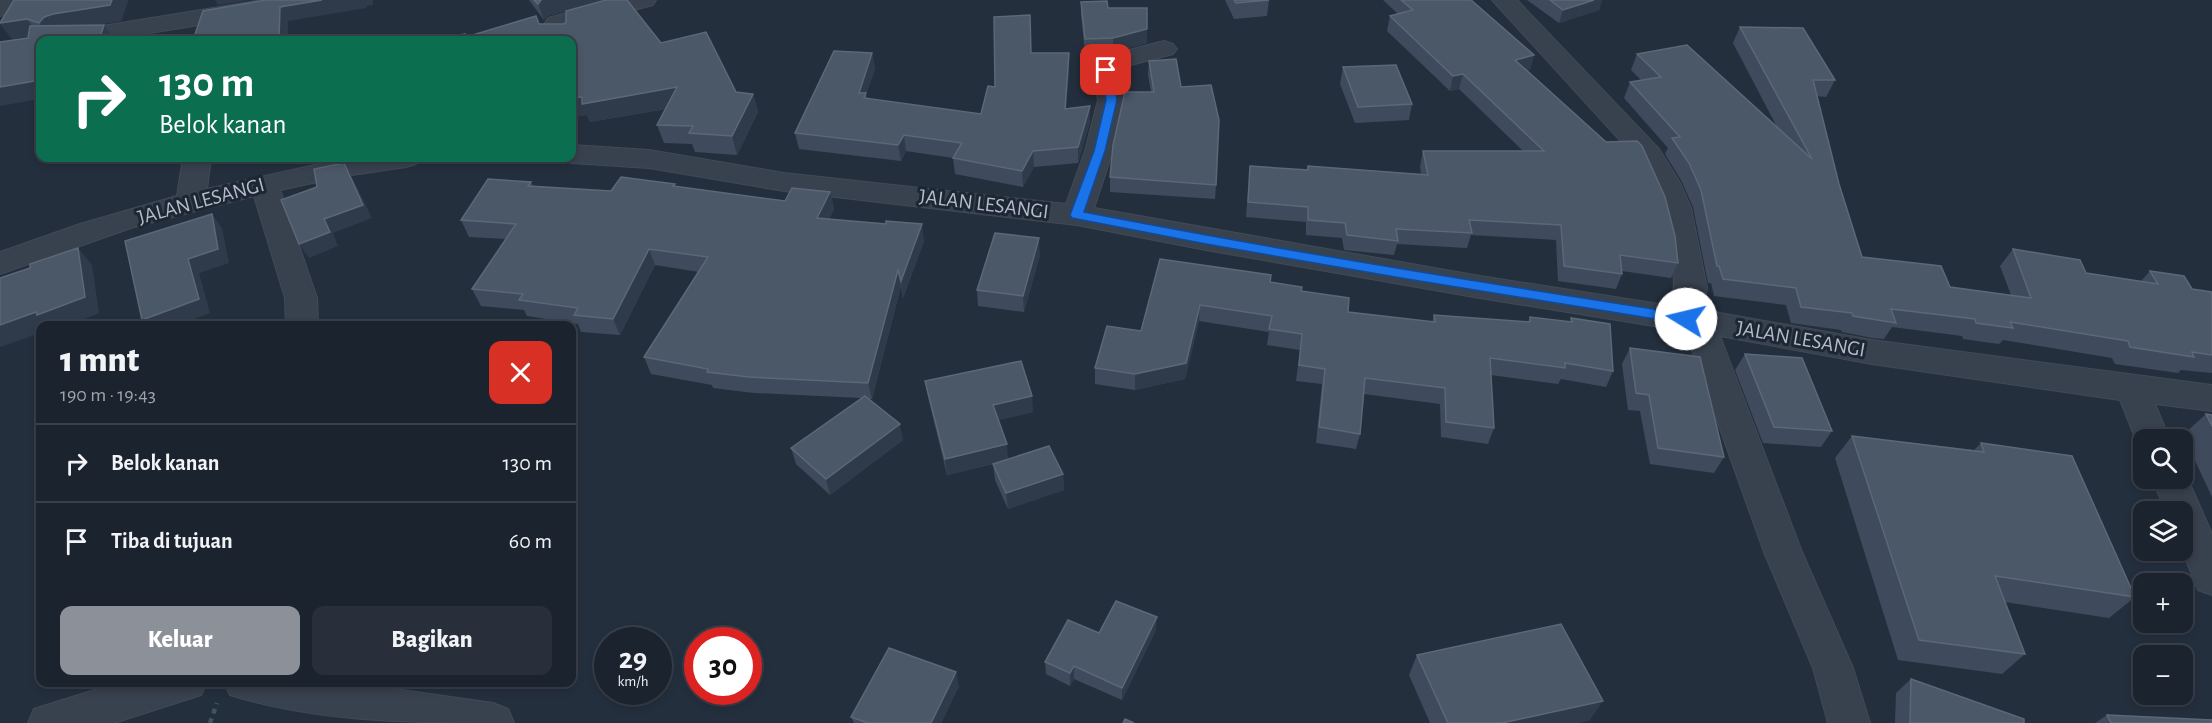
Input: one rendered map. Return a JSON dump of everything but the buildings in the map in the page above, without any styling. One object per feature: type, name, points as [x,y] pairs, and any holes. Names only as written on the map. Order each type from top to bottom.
[{"type":"street","points":[[0,9],[3,0]]},
{"type":"street","points":[[92,36],[308,0]]},
{"type":"street","points":[[559,36],[557,22],[644,0]]},
{"type":"street","points":[[1504,0],[1648,155],[1665,181],[1676,208],[1691,288],[1692,320],[1783,552],[1833,668],[1849,723]]},
{"type":"street","points":[[216,36],[219,16]]},
{"type":"street","points":[[1077,215],[1099,151],[1111,100],[1106,70],[1118,60],[1164,49]]},
{"type":"street","name":"JALAN LESANGI","points":[[576,154],[649,159],[784,182],[1077,215],[1206,240],[1872,352],[2132,389],[2212,398]]},
{"type":"street","points":[[191,201],[196,162]]},
{"type":"street","name":"JALAN LESANGI","points":[[0,263],[43,246],[191,201],[338,167],[376,162]]},
{"type":"street","points":[[264,184],[301,298],[302,321]]},
{"type":"street","points":[[2132,389],[2148,429]]},
{"type":"street","points":[[2175,489],[2212,578]]},
{"type":"street","points":[[49,723],[170,687]]},
{"type":"street","points":[[259,687],[271,691],[493,723]]},
{"type":"route","points":[[1106,70],[1111,86],[1111,100],[1099,151],[1077,215],[1407,275],[1686,319]]}]
